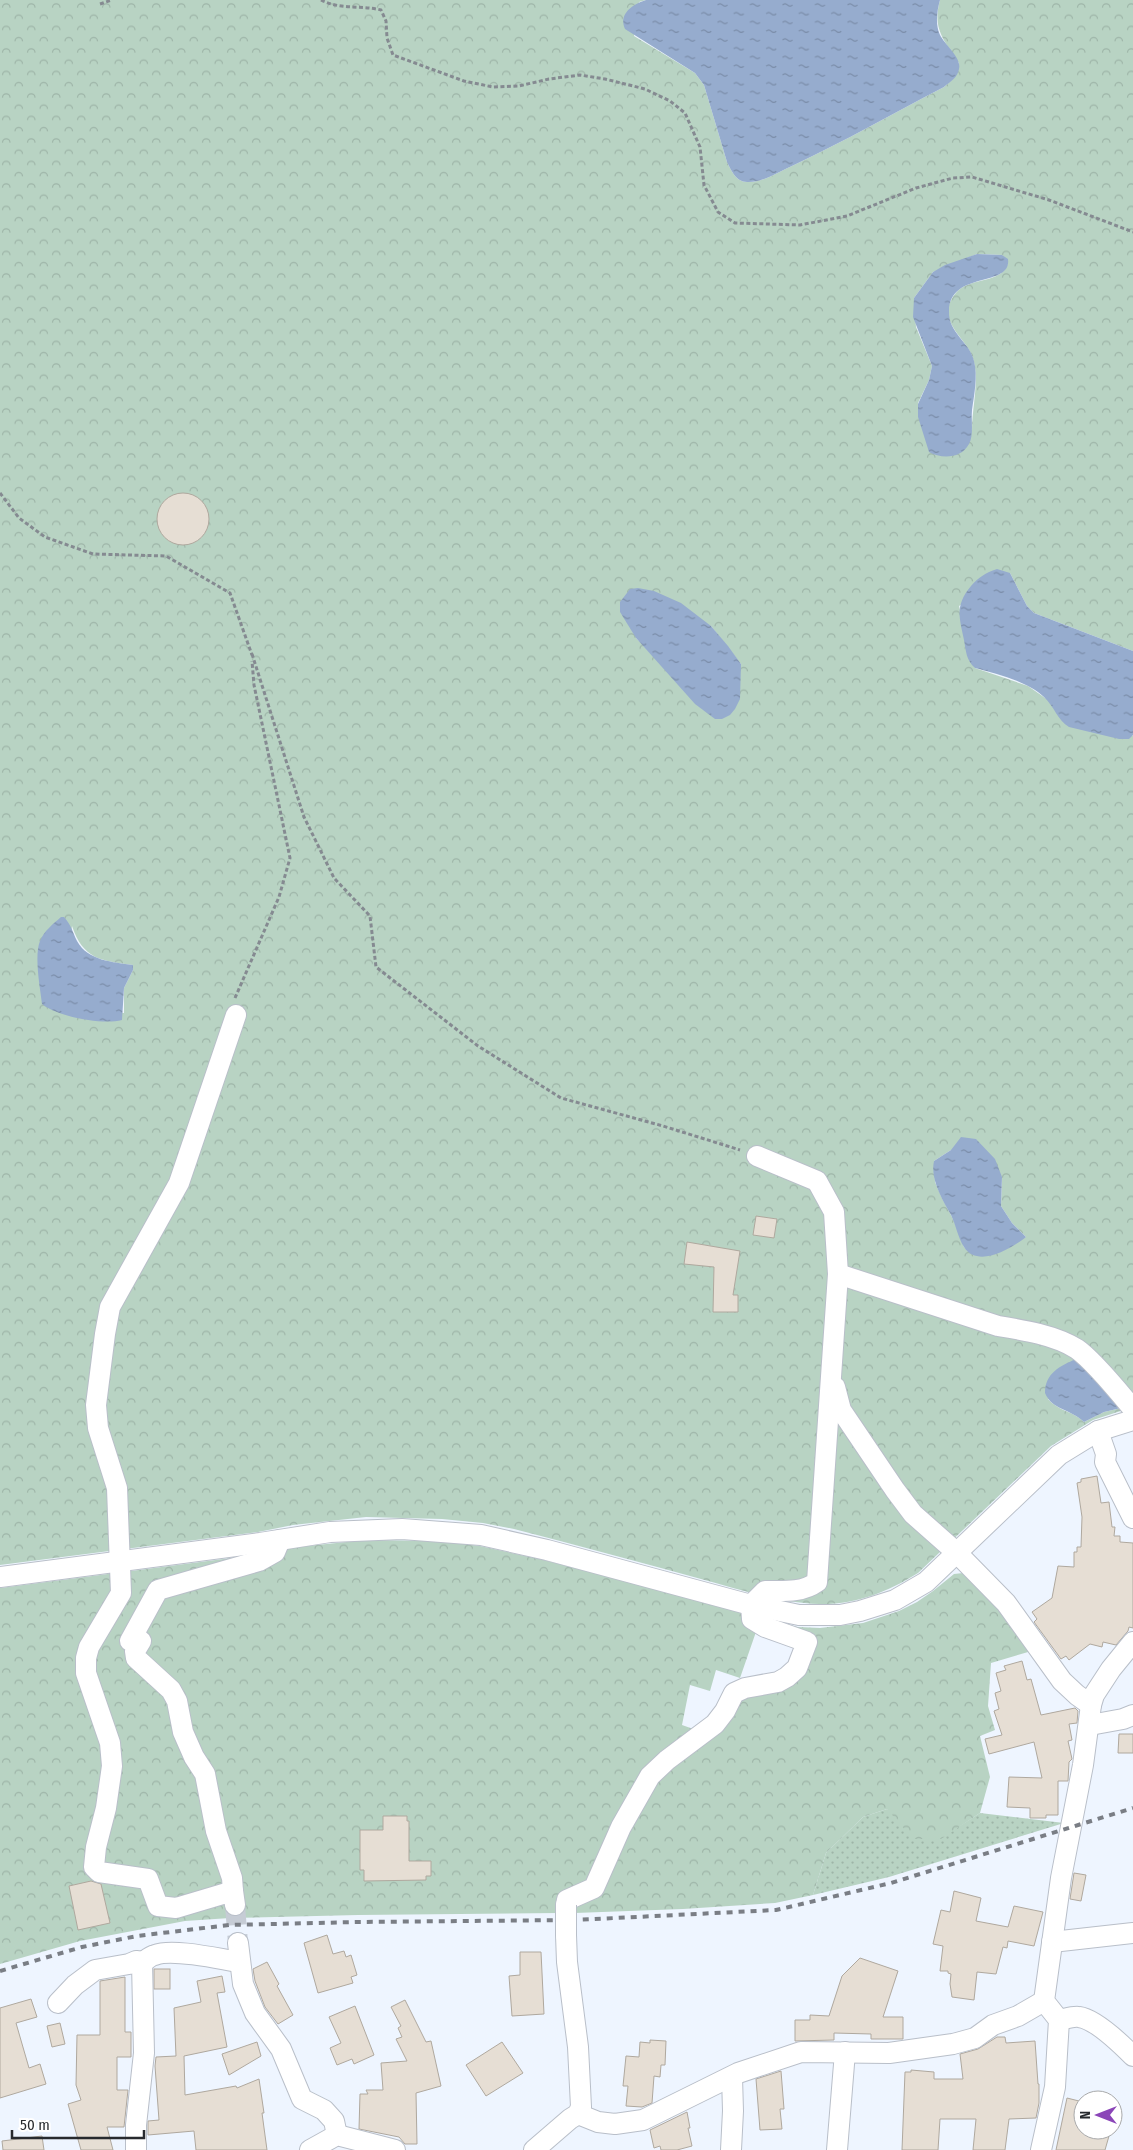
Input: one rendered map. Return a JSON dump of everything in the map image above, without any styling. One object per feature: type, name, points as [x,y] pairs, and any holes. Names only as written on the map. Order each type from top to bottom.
[{"type":"street","points":[[236,1016],[180,1183],[110,1307],[96,1405],[98,1428],[113,1472],[116,1488],[121,1594],[89,1647],[86,1658],[86,1672],[110,1743],[112,1766],[106,1808],[96,1847],[94,1867],[99,1872],[148,1878],[158,1906],[176,1908],[234,1898],[232,1878],[216,1831],[205,1774],[194,1757],[183,1732],[176,1701],[171,1690],[136,1658],[135,1651],[141,1640],[130,1641],[158,1590],[259,1561],[275,1552],[280,1540]]},
{"type":"street","points":[[534,2150],[578,2114],[581,2107],[578,2047],[566,1935],[567,1900],[594,1888],[621,1827],[650,1776],[667,1760],[715,1724],[725,1711],[734,1693],[745,1688],[778,1682],[787,1677],[797,1668],[807,1642],[765,1627],[752,1619],[751,1605],[765,1591],[802,1590],[818,1582],[838,1274],[834,1212],[817,1181],[757,1156]]},
{"type":"street","points":[[838,1274],[998,1326],[1021,1330],[1065,1343],[1078,1350],[1117,1389],[1133,1409]]},
{"type":"street","points":[[831,1370],[841,1410],[913,1514],[956,1552],[1006,1603],[1062,1681],[1077,1695],[1090,1715]]},
{"type":"street","points":[[0,1577],[330,1532],[402,1529],[481,1535],[547,1550],[751,1605],[806,1615],[833,1615],[860,1611],[895,1600],[911,1592],[926,1582],[1059,1455],[1098,1431],[1133,1420]]},
{"type":"street","points":[[1098,1431],[1106,1454],[1105,1462],[1133,1518]]},
{"type":"street","points":[[1041,2150],[1055,2087],[1060,2020],[1044,2001],[1061,1878],[1090,1715],[1094,1695],[1111,1669],[1133,1642]]},
{"type":"street","points":[[1090,1715],[1123,1719],[1133,1715]]},
{"type":"street","points":[[1052,1942],[1133,1933]]},
{"type":"street","points":[[136,2150],[136,2125],[144,2053],[142,1964],[152,1955],[163,1953],[239,1952],[243,1984],[255,2013],[281,2049],[302,2099],[324,2110],[334,2121],[337,2135]]},
{"type":"street","points":[[58,2003],[74,1985],[95,1970],[136,1961],[144,1962]]},
{"type":"street","points":[[578,2114],[598,2122],[616,2124],[643,2120],[732,2077],[801,2052],[889,2052],[953,2044],[975,2038],[993,2025],[1018,2016],[1044,2001]]},
{"type":"street","points":[[1060,2020],[1079,2017],[1089,2021],[1123,2045],[1133,2056]]},
{"type":"street","points":[[837,2150],[845,2052]]},
{"type":"street","points":[[731,2150],[733,2127],[732,2077]]},
{"type":"street","points":[[310,2150],[337,2135],[395,2150]]},
{"type":"path","points":[[100,4],[112,0]]},
{"type":"path","points":[[321,0],[344,8],[367,7],[382,10],[386,21],[387,38],[393,55],[464,80],[494,87],[580,76],[605,79],[645,88],[670,101],[685,113],[700,147],[704,185],[718,212],[736,223],[800,225],[847,216],[916,188],[953,178],[972,177],[1049,200],[1133,232]]},
{"type":"path","points":[[0,493],[19,518],[44,537],[93,554],[166,556],[230,594],[252,654],[304,817],[334,878],[370,916],[376,967],[478,1046],[561,1098],[663,1126],[757,1156]]},
{"type":"path","points":[[236,1016],[234,1000],[279,897],[290,858],[254,686],[252,654]]},
{"type":"green space","points":[[0,0],[646,0],[639,2],[634,36],[695,73],[704,85],[727,162],[732,172],[740,180],[753,182],[771,176],[832,146],[944,87],[954,78],[959,63],[941,34],[937,19],[940,0],[1133,0],[1133,651],[1034,613],[1027,606],[1010,573],[959,606],[975,668],[1028,686],[1048,700],[1133,735],[1133,1407],[1093,1420],[1051,1446],[918,1573],[895,1586],[871,1596],[832,1604],[804,1603],[774,1598],[514,1529],[483,1523],[442,1519],[366,1517],[293,1525],[258,1532],[0,1565]],"holes":[[[977,254],[1002,255],[1008,263],[1005,270],[999,275],[961,288],[949,304],[950,322],[971,354],[974,362],[976,387],[972,430],[918,417],[918,403],[929,380],[932,366],[916,327],[914,298],[933,272]],[[711,626],[741,664],[657,660],[636,638]],[[72,926],[76,937],[88,952],[103,960],[133,965],[133,970],[124,988],[124,1013],[63,1014]],[[951,1150],[1002,1177],[1001,1206],[1012,1223],[1026,1237],[974,1255],[964,1247],[935,1182],[934,1161]],[[1048,1399],[1121,1408],[1104,1412],[1084,1422],[1075,1415],[1056,1406]]]},
{"type":"green space","points":[[366,1540],[441,1541],[480,1546],[544,1560],[739,1611],[748,1623],[757,1629],[740,1678],[716,1670],[710,1691],[690,1685],[682,1725],[699,1731],[664,1757],[595,1879],[560,1913],[358,1915],[185,1921],[80,1941],[0,1964],[0,1588],[261,1554],[297,1547]]},
{"type":"green space","points":[[972,1572],[1035,1650],[991,1663],[988,1706],[995,1730],[980,1736],[990,1777],[980,1813],[941,1839],[913,1839],[887,1809],[863,1817],[826,1853],[813,1895],[775,1903],[575,1913],[571,1903],[596,1891],[645,1792],[737,1696],[779,1685],[811,1640],[761,1618],[798,1627],[820,1628],[863,1623],[899,1611],[917,1602],[954,1574]]},
{"type":"green space","points":[[887,1809],[941,1838],[980,1813],[1064,1823],[889,1877],[813,1895],[826,1853],[863,1817]]},
{"type":"water","points":[[646,0],[940,0],[937,18],[938,31],[958,60],[959,69],[955,77],[944,87],[851,137],[771,176],[759,181],[747,182],[740,180],[734,175],[727,162],[704,85],[695,73],[625,29],[623,24],[625,14],[636,4]]},
{"type":"water","points":[[977,254],[1002,255],[1008,259],[1007,268],[1001,274],[969,284],[959,290],[952,298],[949,311],[952,325],[972,354],[975,367],[976,379],[972,410],[972,432],[969,444],[961,453],[939,456],[929,452],[918,417],[918,404],[929,380],[932,366],[913,317],[914,298],[933,272],[945,265]]},
{"type":"water","points":[[997,569],[1010,573],[1027,606],[1034,613],[1133,651],[1133,735],[1129,739],[1119,739],[1069,727],[1037,691],[1020,682],[975,668],[972,665],[966,652],[960,618],[960,605],[962,599],[974,583],[989,572]]},
{"type":"water","points":[[638,588],[654,591],[681,603],[711,626],[728,646],[741,664],[740,699],[730,715],[722,719],[715,719],[695,704],[636,638],[620,612],[620,602],[630,589]]},
{"type":"water","points":[[61,917],[67,920],[82,948],[94,957],[133,965],[133,970],[124,988],[122,1020],[92,1021],[80,1019],[58,1013],[42,1004],[38,972],[38,947],[44,934]]},
{"type":"water","points":[[961,1137],[976,1139],[995,1159],[1002,1177],[1001,1206],[1012,1223],[1026,1237],[1004,1251],[995,1254],[978,1256],[970,1253],[964,1247],[935,1182],[934,1161],[951,1150]]},
{"type":"water","points":[[1079,1359],[1121,1408],[1104,1412],[1084,1422],[1048,1399],[1045,1393],[1051,1375],[1064,1364]]},
{"type":"building","points":[[183,493],[193,495],[201,501],[207,509],[209,519],[207,529],[201,537],[193,543],[183,545],[173,543],[165,537],[159,529],[157,519],[159,509],[165,501],[173,495]]},
{"type":"building","points":[[756,1216],[777,1219],[774,1238],[753,1235]]},
{"type":"building","points":[[687,1242],[740,1251],[733,1295],[738,1295],[738,1312],[713,1312],[714,1267],[684,1264]]},
{"type":"building","points":[[1097,1476],[1101,1503],[1109,1502],[1112,1527],[1115,1527],[1114,1536],[1120,1536],[1120,1542],[1133,1543],[1133,1628],[1129,1627],[1128,1631],[1116,1645],[1103,1642],[1102,1647],[1090,1644],[1069,1660],[1066,1656],[1061,1659],[1034,1622],[1037,1619],[1032,1612],[1052,1598],[1058,1566],[1074,1567],[1074,1552],[1077,1552],[1077,1547],[1081,1547],[1082,1517],[1077,1483],[1081,1482],[1081,1479]]},
{"type":"building","points":[[1022,1661],[1027,1680],[1031,1679],[1041,1715],[1075,1708],[1078,1711],[1077,1723],[1069,1724],[1072,1740],[1068,1741],[1072,1759],[1069,1762],[1068,1781],[1058,1781],[1058,1815],[1046,1815],[1046,1818],[1030,1818],[1030,1808],[1007,1807],[1009,1777],[1042,1778],[1034,1742],[989,1754],[985,1739],[1002,1735],[994,1711],[999,1709],[995,1693],[1001,1691],[996,1673],[1006,1670],[1004,1666]]},
{"type":"building","points":[[1119,1734],[1133,1734],[1133,1753],[1118,1753]]},
{"type":"building","points":[[383,1816],[407,1816],[407,1821],[409,1821],[409,1861],[431,1861],[431,1876],[426,1876],[426,1880],[364,1881],[364,1870],[360,1870],[360,1830],[383,1830]]},
{"type":"building","points":[[1074,1873],[1086,1875],[1081,1901],[1070,1899]]},
{"type":"building","points":[[91,1881],[101,1884],[110,1923],[78,1930],[69,1886]]},
{"type":"building","points":[[954,1891],[981,1898],[976,1921],[1008,1927],[1014,1906],[1043,1912],[1034,1946],[1008,1941],[1007,1948],[1003,1947],[996,1974],[977,1972],[974,2000],[952,1997],[951,1974],[948,1971],[940,1971],[943,1946],[933,1944],[941,1910],[950,1912]]},
{"type":"building","points":[[327,1935],[333,1954],[344,1951],[346,1957],[351,1955],[357,1975],[351,1977],[353,1983],[318,1993],[304,1943]]},
{"type":"building","points":[[520,1952],[541,1952],[544,2014],[512,2016],[509,1976],[520,1975]]},
{"type":"building","points":[[860,1958],[898,1971],[883,2017],[903,2017],[903,2039],[871,2039],[871,2034],[834,2033],[834,2040],[795,2041],[795,2020],[810,2020],[810,2015],[829,2016],[842,1976]]},
{"type":"building","points":[[267,1962],[279,1984],[277,1986],[293,2015],[278,2024],[265,2007],[255,1981],[253,1969]]},
{"type":"building","points":[[154,1969],[170,1969],[170,1989],[154,1989]]},
{"type":"building","points":[[222,1976],[225,1992],[217,1993],[227,2047],[184,2056],[185,2095],[236,2086],[237,2088],[259,2079],[267,2150],[196,2150],[194,2131],[148,2135],[148,2121],[159,2120],[156,2057],[176,2056],[174,2008],[201,2002],[197,1981]]},
{"type":"building","points":[[125,1977],[125,2032],[131,2032],[131,2057],[117,2057],[117,2090],[128,2090],[124,2127],[107,2127],[113,2150],[81,2150],[68,2104],[81,2100],[76,2085],[77,2035],[100,2035],[100,1981]]},
{"type":"building","points":[[31,1999],[37,2017],[16,2023],[29,2068],[40,2064],[46,2084],[0,2098],[0,2008]]},
{"type":"building","points":[[405,2000],[426,2042],[431,2041],[441,2086],[416,2093],[417,2144],[405,2144],[399,2137],[359,2129],[360,2094],[368,2094],[366,2090],[383,2090],[381,2063],[407,2061],[396,2039],[402,2037],[398,2028],[401,2026],[391,2007]]},
{"type":"building","points":[[355,2006],[374,2055],[354,2064],[352,2059],[337,2065],[330,2048],[341,2043],[329,2017]]},
{"type":"building","points":[[60,2023],[65,2044],[52,2047],[47,2026]]},
{"type":"building","points":[[997,2037],[1005,2037],[1006,2043],[1035,2041],[1039,2084],[1039,2103],[1036,2118],[1009,2119],[1005,2150],[973,2150],[976,2119],[940,2119],[938,2150],[902,2150],[905,2072],[911,2072],[911,2070],[934,2072],[934,2079],[963,2079],[960,2054],[978,2049]]},
{"type":"building","points":[[650,2040],[666,2041],[665,2065],[661,2065],[660,2077],[654,2076],[652,2103],[642,2107],[626,2106],[628,2086],[623,2086],[626,2056],[639,2057],[640,2042],[650,2043]]},
{"type":"building","points":[[257,2042],[261,2056],[229,2075],[222,2054]]},
{"type":"building","points":[[502,2042],[523,2073],[486,2096],[466,2065]]},
{"type":"building","points":[[781,2071],[784,2109],[780,2109],[782,2129],[760,2130],[756,2079]]},
{"type":"building","points":[[1067,2098],[1073,2100],[1073,2140],[1108,2140],[1105,2150],[1056,2150]]},
{"type":"building","points":[[687,2112],[692,2146],[677,2150],[661,2150],[660,2146],[654,2148],[650,2130]]},
{"type":"building","points":[[42,2136],[44,2150],[3,2150],[2,2141]]},
{"type":"tunnel","points":[[235,1905],[238,1943]]},
{"type":"railway","points":[[0,1971],[82,1947],[137,1936],[229,1925],[575,1920],[776,1910],[891,1883],[1133,1808]]}]
